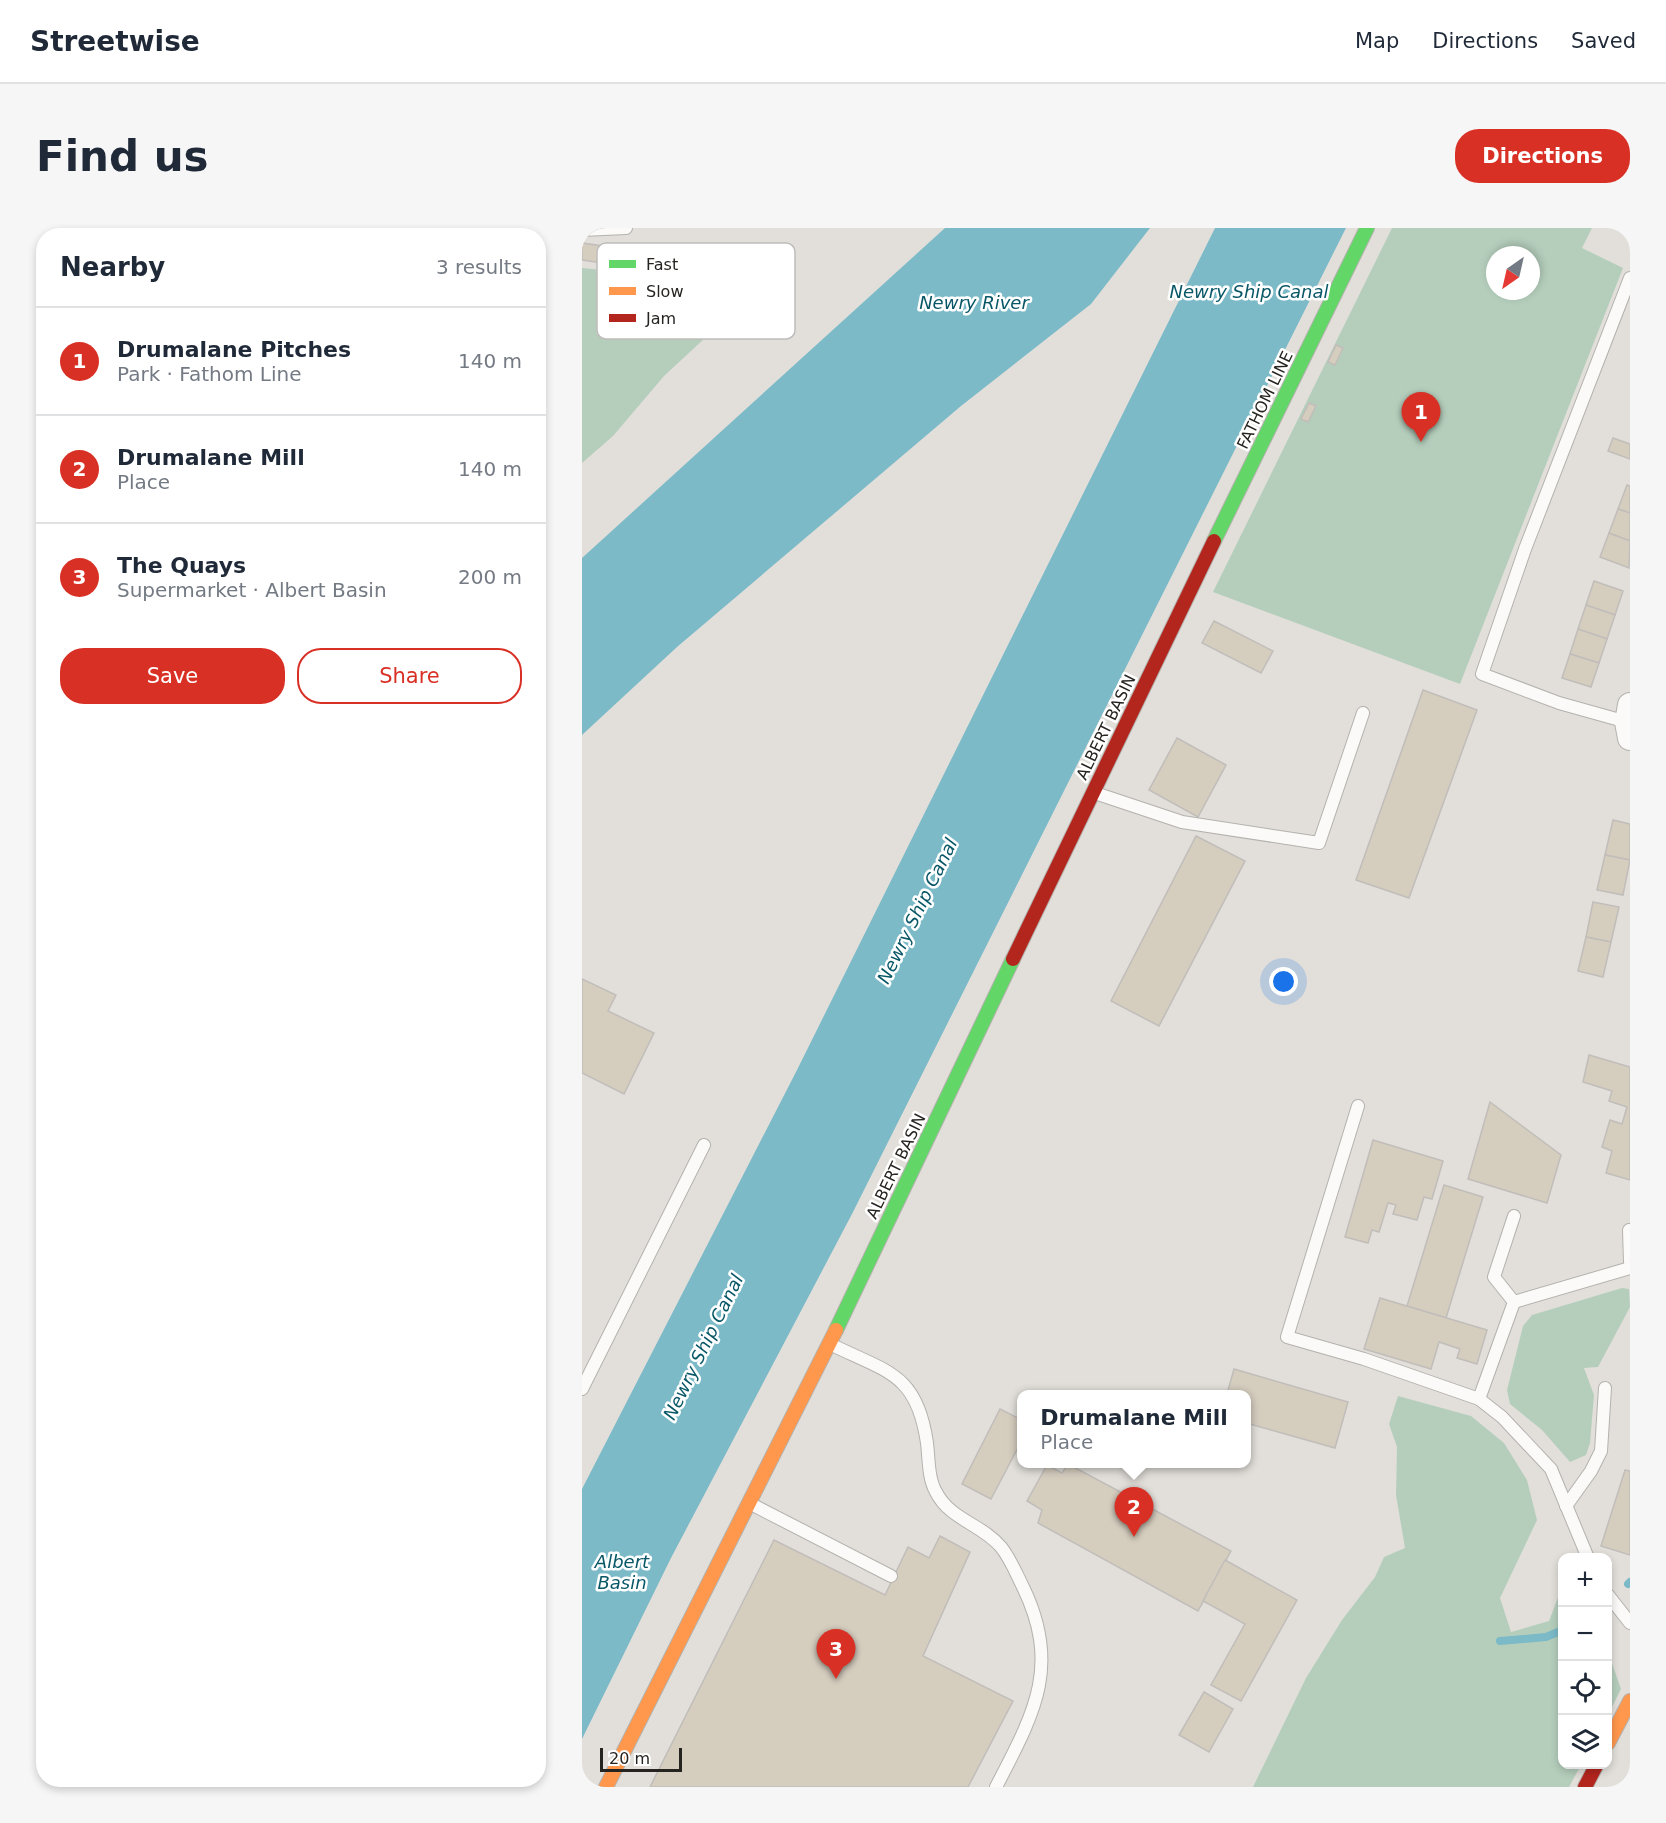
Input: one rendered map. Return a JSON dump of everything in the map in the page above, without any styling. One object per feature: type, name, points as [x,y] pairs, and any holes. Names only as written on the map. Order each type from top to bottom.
[{"type":"street","name":"FATHOM LINE","points":[[1191,587],[1367,228]]},
{"type":"street","name":"ALBERT BASIN","points":[[606,1787],[828,1344],[1191,587]]},
{"type":"street","points":[[1612,1735],[1630,1701]]},
{"type":"street","points":[[1585,1787],[1594,1769]]},
{"type":"lane","points":[[582,230],[626,228]]},
{"type":"lane","points":[[1629,722],[1559,702],[1482,674],[1525,549],[1630,278]]},
{"type":"lane","points":[[1093,793],[1182,822],[1319,843],[1364,713]]},
{"type":"lane","points":[[1358,1106],[1287,1337],[1364,1359],[1479,1399],[1502,1417],[1551,1468],[1586,1553]]},
{"type":"lane","points":[[582,1389],[704,1145]]},
{"type":"lane","points":[[1514,1216],[1494,1277],[1514,1302]]},
{"type":"lane","points":[[1629,1230],[1630,1262]]},
{"type":"lane","points":[[1514,1302],[1630,1268]]},
{"type":"lane","points":[[1479,1399],[1514,1302]]},
{"type":"lane","points":[[828,1344],[894,1375],[916,1397],[925,1428],[935,1491],[954,1514],[987,1534],[1000,1546],[1029,1600],[1039,1628],[1042,1656],[1039,1694],[996,1787]]},
{"type":"lane","points":[[1566,1506],[1591,1471],[1601,1451],[1605,1388]]},
{"type":"lane","points":[[747,1502],[891,1576]]},
{"type":"lane","points":[[1612,1601],[1625,1620],[1630,1623]]},
{"type":"green space","points":[[1392,228],[1592,228],[1582,248],[1623,268],[1460,684],[1213,592]]},
{"type":"green space","points":[[582,268],[597,270],[597,339],[704,339],[664,376],[613,436],[582,463]]},
{"type":"green space","points":[[1622,1288],[1629,1289],[1630,1307],[1598,1367],[1584,1368],[1594,1395],[1590,1443],[1586,1455],[1570,1462],[1542,1430],[1510,1404],[1507,1390],[1523,1326],[1532,1315]]},
{"type":"green space","points":[[1398,1396],[1471,1416],[1504,1443],[1527,1480],[1537,1520],[1500,1598],[1511,1632],[1549,1621],[1558,1598],[1558,1769],[1579,1769],[1569,1787],[1253,1787],[1306,1678],[1342,1620],[1375,1577],[1384,1557],[1405,1548],[1396,1495],[1397,1447],[1389,1424]]},
{"type":"green space","points":[[1612,1663],[1621,1689],[1612,1707]]},
{"type":"water","name":"Newry River","points":[[945,228],[1150,228],[1091,304],[961,406],[677,647],[582,735],[582,558]]},
{"type":"water","name":"Newry Ship Canal","points":[[1215,228],[1346,228],[852,1214],[671,1558],[582,1739],[582,1489],[797,1070]]},
{"type":"building","points":[[582,243],[597,245],[597,262],[582,260]]},
{"type":"building","points":[[1336,345],[1343,348],[1335,365],[1328,362]]},
{"type":"building","points":[[1309,403],[1316,406],[1308,422],[1301,419]]},
{"type":"building","points":[[1613,438],[1630,444],[1630,459],[1608,451]]},
{"type":"building","points":[[1627,485],[1630,486],[1630,513],[1618,509]]},
{"type":"building","points":[[1618,509],[1630,513],[1630,541],[1609,533]]},
{"type":"building","points":[[1609,533],[1630,541],[1629,568],[1600,557]]},
{"type":"building","points":[[1594,581],[1623,591],[1615,615],[1586,605]]},
{"type":"building","points":[[1586,605],[1615,615],[1607,639],[1578,629]]},
{"type":"building","points":[[1214,621],[1273,651],[1261,673],[1202,643]]},
{"type":"building","points":[[1578,629],[1607,639],[1599,663],[1570,654]]},
{"type":"building","points":[[1570,654],[1599,663],[1591,687],[1562,678]]},
{"type":"building","points":[[1423,690],[1477,710],[1409,898],[1356,880]]},
{"type":"building","points":[[1177,738],[1226,765],[1198,817],[1149,790]]},
{"type":"building","points":[[1613,820],[1630,824],[1630,860],[1605,855]]},
{"type":"building","points":[[1196,836],[1245,861],[1159,1026],[1111,1001]]},
{"type":"building","points":[[1605,855],[1630,860],[1623,895],[1597,890]]},
{"type":"building","points":[[1593,902],[1619,907],[1611,942],[1586,937]]},
{"type":"building","points":[[1586,937],[1611,942],[1603,977],[1578,971]]},
{"type":"building","points":[[582,979],[616,995],[608,1011],[654,1033],[624,1094],[582,1073]]},
{"type":"building","points":[[1589,1055],[1630,1067],[1630,1180],[1606,1173],[1612,1151],[1602,1147],[1610,1120],[1622,1124],[1627,1107],[1609,1101],[1612,1091],[1583,1082]]},
{"type":"building","points":[[1490,1102],[1561,1155],[1547,1203],[1468,1179]]},
{"type":"building","points":[[1373,1140],[1443,1161],[1432,1199],[1424,1197],[1417,1220],[1393,1214],[1396,1205],[1388,1203],[1379,1232],[1372,1230],[1368,1243],[1345,1237]]},
{"type":"building","points":[[1444,1185],[1483,1197],[1446,1318],[1407,1306]]},
{"type":"building","points":[[1380,1298],[1487,1330],[1477,1364],[1457,1358],[1460,1349],[1439,1342],[1431,1369],[1364,1349]]},
{"type":"building","points":[[1234,1369],[1348,1402],[1335,1448],[1251,1424],[1251,1390],[1228,1390]]},
{"type":"building","points":[[1000,1409],[1017,1418],[1017,1450],[991,1499],[962,1484]]},
{"type":"building","points":[[1045,1468],[1053,1468],[1062,1473],[1065,1468],[1075,1468],[1231,1551],[1198,1611],[1038,1523],[1042,1510],[1027,1501]]},
{"type":"building","points":[[1625,1470],[1630,1471],[1630,1555],[1601,1546]]},
{"type":"building","points":[[940,1536],[970,1552],[923,1656],[1013,1701],[968,1787],[650,1787],[774,1540],[885,1595],[908,1547],[929,1558]]},
{"type":"building","points":[[1225,1560],[1297,1600],[1241,1701],[1211,1685],[1245,1624],[1203,1601]]},
{"type":"building","points":[[1204,1692],[1233,1709],[1209,1752],[1179,1735]]},
{"type":"waterway","points":[[1500,1641],[1546,1637],[1558,1632]]},
{"type":"traffic: fast","points":[[1214,541],[1367,228]]},
{"type":"traffic: fast","points":[[836,1330],[1013,959]]},
{"type":"traffic: slow","points":[[606,1787],[836,1330]]},
{"type":"traffic: slow","points":[[1612,1735],[1630,1701]]},
{"type":"traffic: jam","points":[[1013,959],[1214,541]]},
{"type":"traffic: jam","points":[[1585,1787],[1594,1769]]},
{"type":"place","name":"Drumalane Pitches","points":[[1421,442]]},
{"type":"place","name":"Drumalane Mill","points":[[1134,1537]]},
{"type":"place","name":"The Quays","points":[[836,1679]]},
{"type":"water label","name":"Albert Basin","points":[[622,1571]]}]
